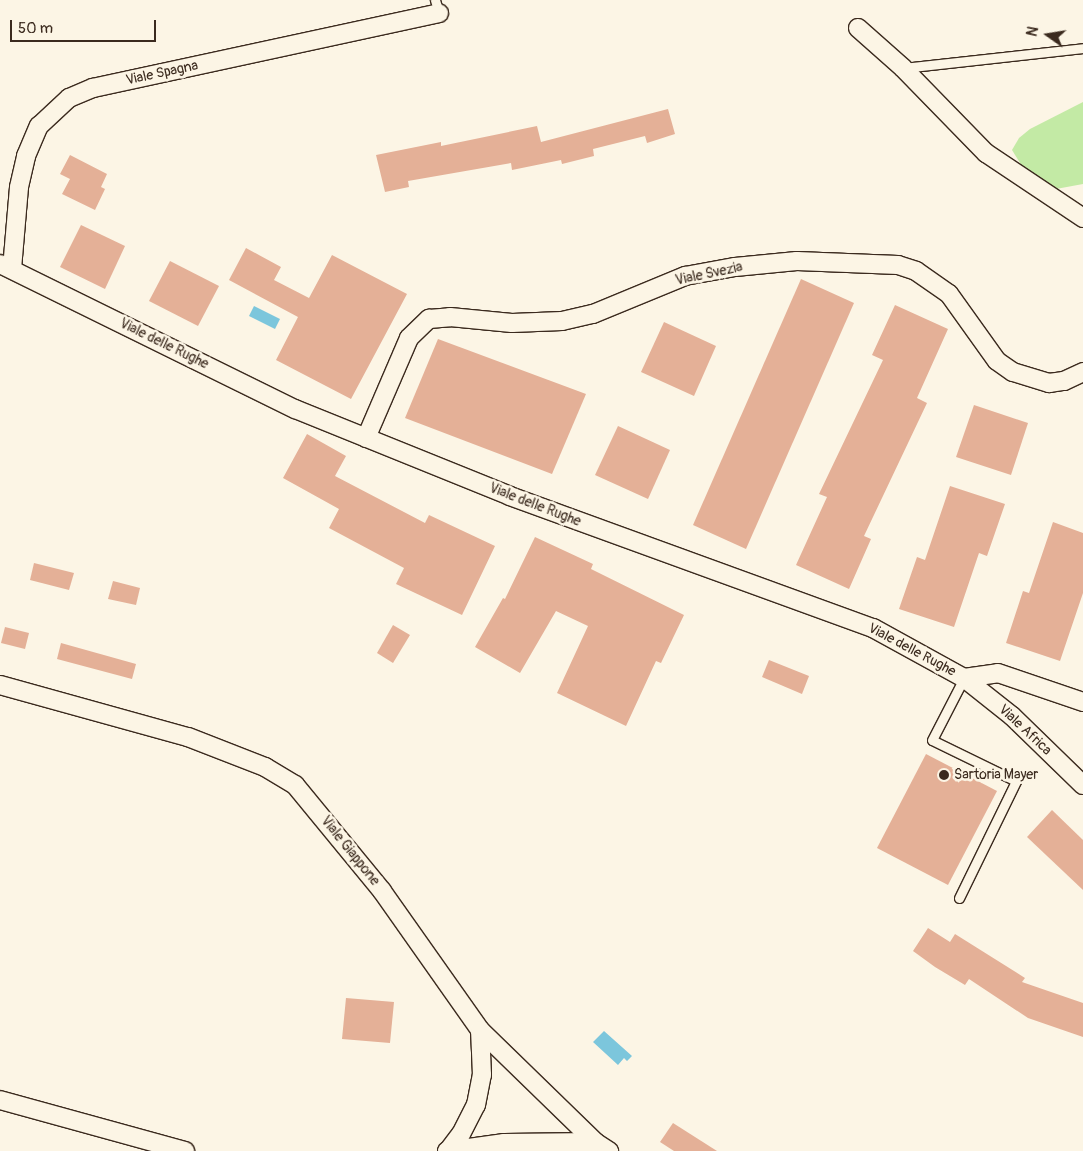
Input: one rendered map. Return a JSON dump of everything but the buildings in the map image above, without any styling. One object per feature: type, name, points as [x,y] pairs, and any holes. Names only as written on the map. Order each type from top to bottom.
[{"type":"street","name":"Viale Spagna","points":[[6,266],[26,156],[39,126],[69,98],[93,88],[437,6]]},
{"type":"street","points":[[858,28],[903,68],[986,153],[1083,218]]},
{"type":"street","name":"Viale Svezia","points":[[366,438],[409,338],[430,319],[450,317],[539,323],[573,320],[685,276],[797,261],[898,265],[916,270],[949,294],[997,361],[1013,372],[1049,383],[1064,381],[1083,372]]},
{"type":"street","name":"Viale delle Rughe","points":[[6,266],[295,409],[366,438],[510,496],[873,628],[964,678],[998,674],[1083,702]]},
{"type":"street","name":"Viale Africa","points":[[964,678],[1012,716],[1083,785]]},
{"type":"street","name":"Viale Giappone","points":[[0,685],[188,738],[265,767],[295,785],[382,891],[480,1030],[602,1146]]},
{"type":"street","points":[[448,1151],[461,1134],[476,1105],[482,1075],[480,1030]]},
{"type":"street","points":[[0,1100],[185,1151]]},
{"type":"street","points":[[448,1151],[504,1143],[602,1146]]},
{"type":"lane","points":[[903,68],[1083,48]]},
{"type":"lane","points":[[959,898],[1016,781],[932,740],[964,678]]},
{"type":"green space","points":[[1083,102],[1083,184],[1056,189],[1025,171],[1012,150],[1019,138],[1030,129]]},
{"type":"water","points":[[254,306],[280,319],[275,329],[249,316]]},
{"type":"water","points":[[604,1031],[632,1056],[627,1061],[624,1058],[618,1065],[593,1042]]},
{"type":"place","name":"Sartoria Mayer","points":[[944,775]]}]
